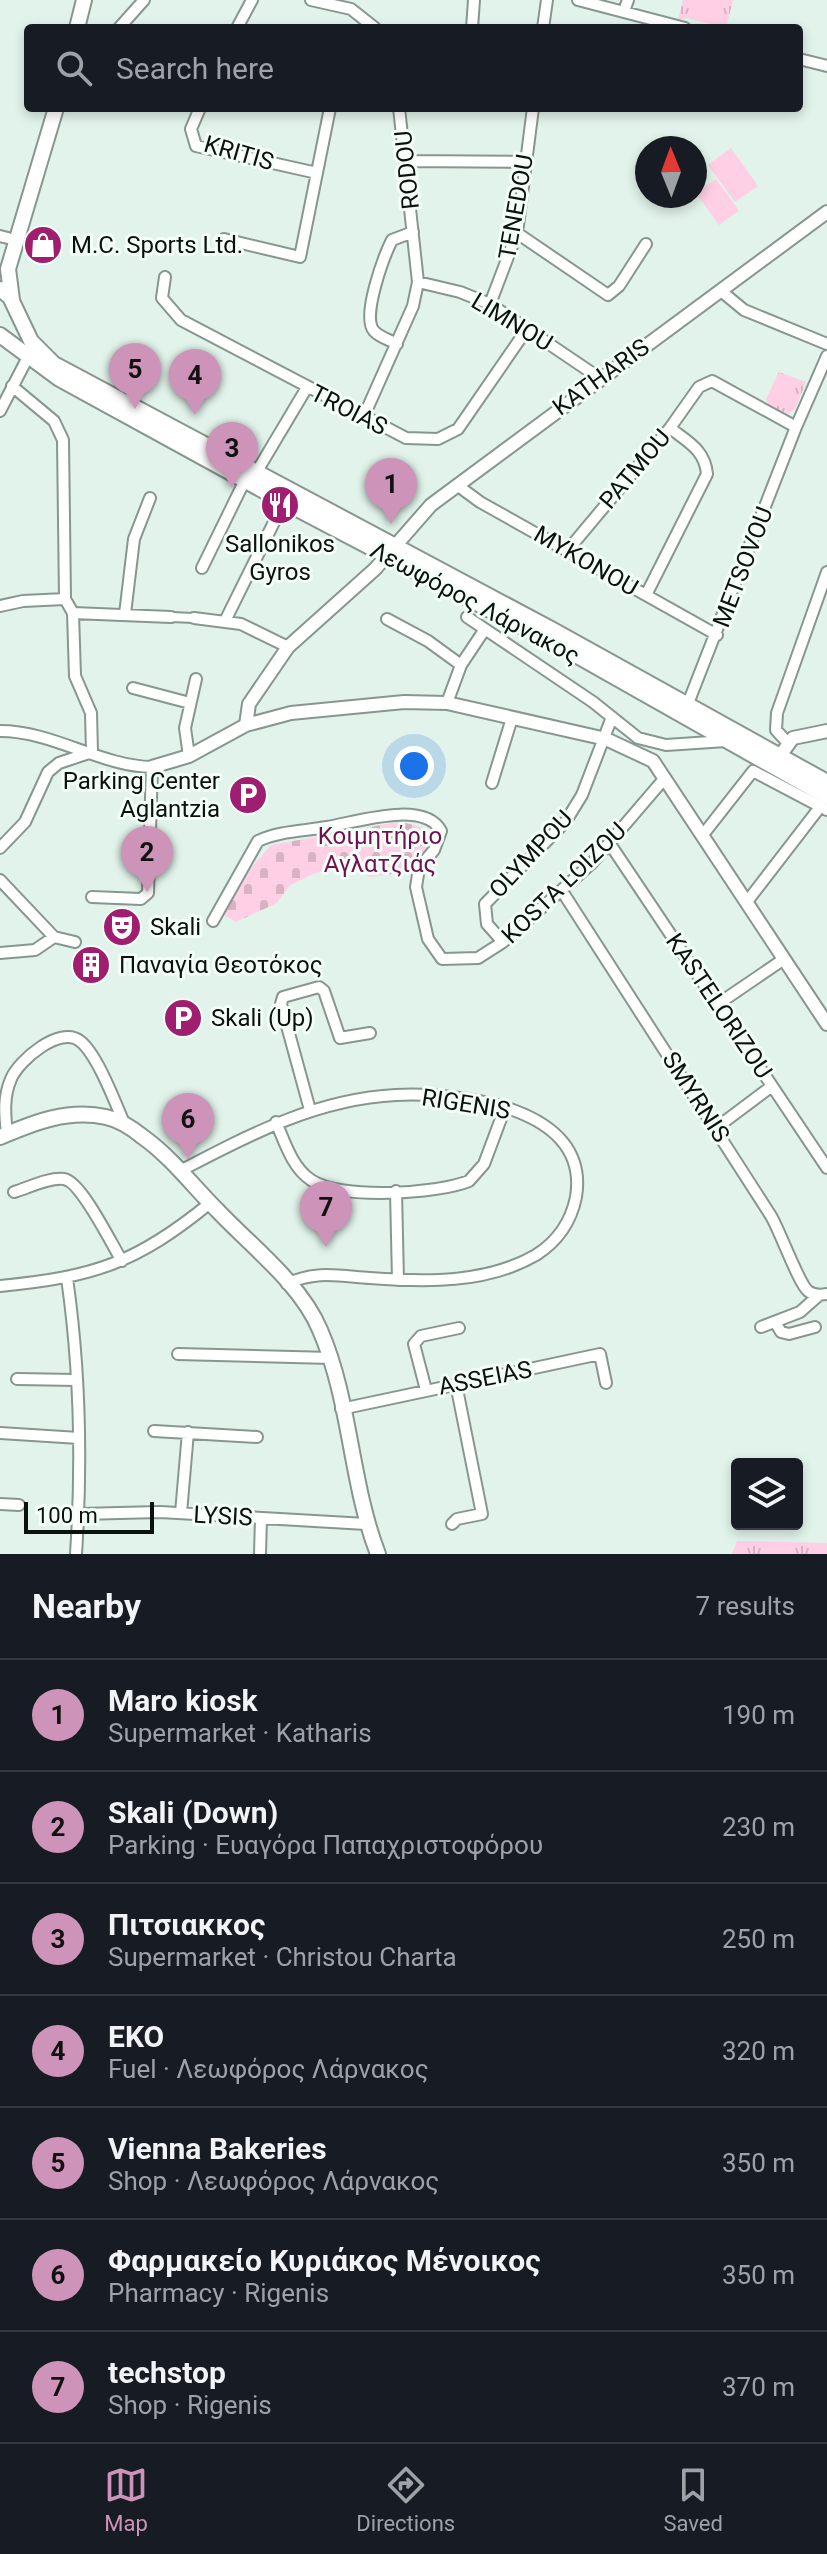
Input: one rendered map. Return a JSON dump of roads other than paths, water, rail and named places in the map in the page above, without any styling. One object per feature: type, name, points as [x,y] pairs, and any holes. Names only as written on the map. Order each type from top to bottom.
[{"type":"main road","points":[[68,24],[74,0]]},
{"type":"main road","points":[[78,24],[84,0]]},
{"type":"main road","points":[[0,261],[4,237],[45,112]]},
{"type":"main road","points":[[13,305],[8,269],[55,112]]},
{"type":"main road","name":"Λεωφόρος Λάρνακος","points":[[0,289],[13,305],[31,341],[54,364],[251,476],[284,502],[390,550],[728,741],[825,805]]},
{"type":"main road","name":"Λεωφόρος Λάρνακος","points":[[13,305],[11,324],[0,334],[58,378],[251,476],[827,782]]},
{"type":"main road","points":[[3,1136],[38,1121],[73,1115],[108,1117],[124,1123],[180,1171],[287,1284],[319,1327],[331,1358],[366,1524],[378,1554]]},
{"type":"street","points":[[123,24],[144,0]]},
{"type":"street","points":[[239,24],[252,0]]},
{"type":"street","points":[[311,0],[351,9],[370,24]]},
{"type":"street","points":[[472,24],[474,0]]},
{"type":"street","points":[[544,24],[547,0]]},
{"type":"street","points":[[578,0],[671,24]]},
{"type":"street","points":[[624,11],[628,0]]},
{"type":"street","points":[[803,60],[827,66]]},
{"type":"street","name":"KRITIS","points":[[198,112],[191,129],[196,146],[317,173]]},
{"type":"street","points":[[224,239],[300,257],[329,112]]},
{"type":"street","name":"RODOU","points":[[364,416],[397,344],[418,282],[408,161],[400,112]]},
{"type":"street","name":"TENEDOU","points":[[490,304],[517,233],[532,112]]},
{"type":"street","points":[[408,161],[525,162]]},
{"type":"street","name":"KATHARIS","points":[[246,725],[249,704],[288,647],[390,550],[431,505],[598,377],[827,212]]},
{"type":"street","name":"RODOU","points":[[397,344],[375,333],[369,323],[382,259],[392,240],[413,232]]},
{"type":"street","points":[[517,233],[608,295],[619,286],[646,244]]},
{"type":"street","name":"TROIAS","points":[[165,277],[162,298],[181,320],[306,389],[406,438],[438,439],[468,419],[527,329]]},
{"type":"street","name":"LIMNOU","points":[[418,282],[460,292],[490,304],[598,377]]},
{"type":"street","points":[[721,291],[744,310],[827,344]]},
{"type":"street","name":"METSOVOU","points":[[687,706],[796,427],[827,356]]},
{"type":"street","points":[[0,411],[28,357]]},
{"type":"street","name":"PATMOU","points":[[568,550],[670,428],[699,387],[712,381],[796,427]]},
{"type":"street","points":[[12,386],[54,421],[63,440],[65,599],[73,613],[75,676],[91,713],[92,752]]},
{"type":"street","points":[[202,568],[251,476],[306,389]]},
{"type":"street","points":[[646,595],[707,474],[706,462],[698,449],[670,428]]},
{"type":"street","name":"MYKONOU","points":[[457,485],[717,635]]},
{"type":"street","points":[[125,614],[134,539],[150,498]]},
{"type":"street","points":[[225,621],[284,502]]},
{"type":"street","points":[[787,742],[776,730],[777,713],[827,572]]},
{"type":"street","points":[[0,606],[23,601],[65,599]]},
{"type":"street","points":[[73,613],[225,621],[260,631],[288,647]]},
{"type":"street","points":[[467,617],[638,738],[666,745],[728,741]]},
{"type":"street","points":[[387,619],[428,641],[461,665]]},
{"type":"street","points":[[447,703],[461,665],[485,629]]},
{"type":"street","points":[[189,756],[185,728],[196,679]]},
{"type":"street","points":[[133,688],[190,703]]},
{"type":"street","points":[[0,731],[92,752],[131,765],[152,767],[189,756],[246,725],[291,713],[347,706],[447,703],[606,739],[653,761],[827,1024]]},
{"type":"street","name":"OLYMPOU","points":[[503,942],[487,924],[485,904],[501,884],[559,831],[582,795],[612,717]]},
{"type":"street","points":[[492,783],[512,718]]},
{"type":"street","points":[[779,757],[787,742],[827,731]]},
{"type":"street","points":[[653,761],[666,745]]},
{"type":"street","points":[[0,848],[19,830],[53,767],[92,752]]},
{"type":"street","points":[[92,897],[141,899],[148,893],[152,767]]},
{"type":"street","points":[[702,836],[753,771],[825,805],[746,903]]},
{"type":"street","name":"KOSTA LOIZOU","points":[[213,921],[258,841],[371,816],[428,819],[441,831],[434,850],[419,868],[416,887],[428,939],[436,953],[449,961],[468,960],[487,954],[562,891],[610,844],[664,779]]},
{"type":"street","name":"KASTELORIZOU","points":[[610,844],[827,1168]]},
{"type":"street","points":[[0,880],[54,937],[75,942]]},
{"type":"street","name":"SMYRNIS","points":[[562,891],[716,1128],[788,1246],[800,1280],[809,1292],[823,1295]]},
{"type":"street","points":[[0,953],[35,950],[54,937]]},
{"type":"street","points":[[718,1004],[784,959]]},
{"type":"street","points":[[310,1110],[281,1004],[283,997],[319,987],[324,991],[340,1038],[370,1033]]},
{"type":"street","points":[[3,1136],[5,1100],[15,1071],[53,1041],[76,1038],[89,1051],[124,1123]]},
{"type":"street","points":[[716,1128],[772,1086]]},
{"type":"street","name":"RIGENIS","points":[[180,1171],[276,1122],[353,1100],[395,1095],[430,1095],[505,1108],[544,1124],[568,1150],[575,1170],[576,1192],[572,1211],[560,1234],[535,1255],[485,1275],[398,1280],[325,1273],[287,1284]]},
{"type":"street","points":[[276,1122],[289,1155],[311,1180],[342,1191],[396,1191],[469,1181],[484,1164],[505,1108]]},
{"type":"street","points":[[14,1192],[59,1179],[70,1181],[122,1261]]},
{"type":"street","points":[[396,1191],[398,1280]]},
{"type":"street","points":[[0,1286],[67,1278],[122,1261],[166,1239],[210,1203]]},
{"type":"street","points":[[67,1278],[79,1438],[76,1554]]},
{"type":"street","points":[[761,1327],[800,1312],[823,1295]]},
{"type":"street","points":[[775,1322],[781,1332],[789,1334],[815,1327]]},
{"type":"street","points":[[426,1390],[414,1344],[421,1336],[459,1328]]},
{"type":"street","points":[[178,1354],[331,1358]]},
{"type":"street","name":"ASSEIAS","points":[[341,1409],[600,1354],[606,1383]]},
{"type":"street","points":[[17,1379],[77,1380]]},
{"type":"street","points":[[452,1524],[457,1519],[482,1514],[456,1384]]},
{"type":"street","points":[[154,1431],[257,1437]]},
{"type":"street","points":[[181,1513],[188,1432]]},
{"type":"street","points":[[0,1433],[79,1438]]},
{"type":"street","points":[[0,1504],[19,1505]]},
{"type":"street","name":"LYSIS","points":[[79,1514],[181,1513],[366,1524]]},
{"type":"street","points":[[260,1554],[261,1518]]},
{"type":"place","name":"M.C. Sports Ltd.","points":[[43,245]]},
{"type":"place","name":"Vienna Bakeries","points":[[135,409]]},
{"type":"place","name":"EKO","points":[[195,415]]},
{"type":"place","name":"Πιτσιακκος","points":[[232,488]]},
{"type":"place","name":"Sallonikos Gyros","points":[[280,505]]},
{"type":"place","name":"Maro kiosk","points":[[391,524]]},
{"type":"place","name":"Parking Center Aglantzia","points":[[248,795]]},
{"type":"place","name":"Skali (Down)","points":[[147,892]]},
{"type":"place","name":"Skali","points":[[122,927]]},
{"type":"place","name":"Παναγία Θεοτόκος","points":[[91,965]]},
{"type":"place","name":"Skali (Up)","points":[[183,1018]]},
{"type":"place","name":"Φαρμακείο Κυριάκος Μένοικος","points":[[188,1159]]},
{"type":"place","name":"techstop","points":[[326,1247]]},
{"type":"park label","name":"Κοιμητήριο Αγλατζιάς","points":[[380,850]]}]
